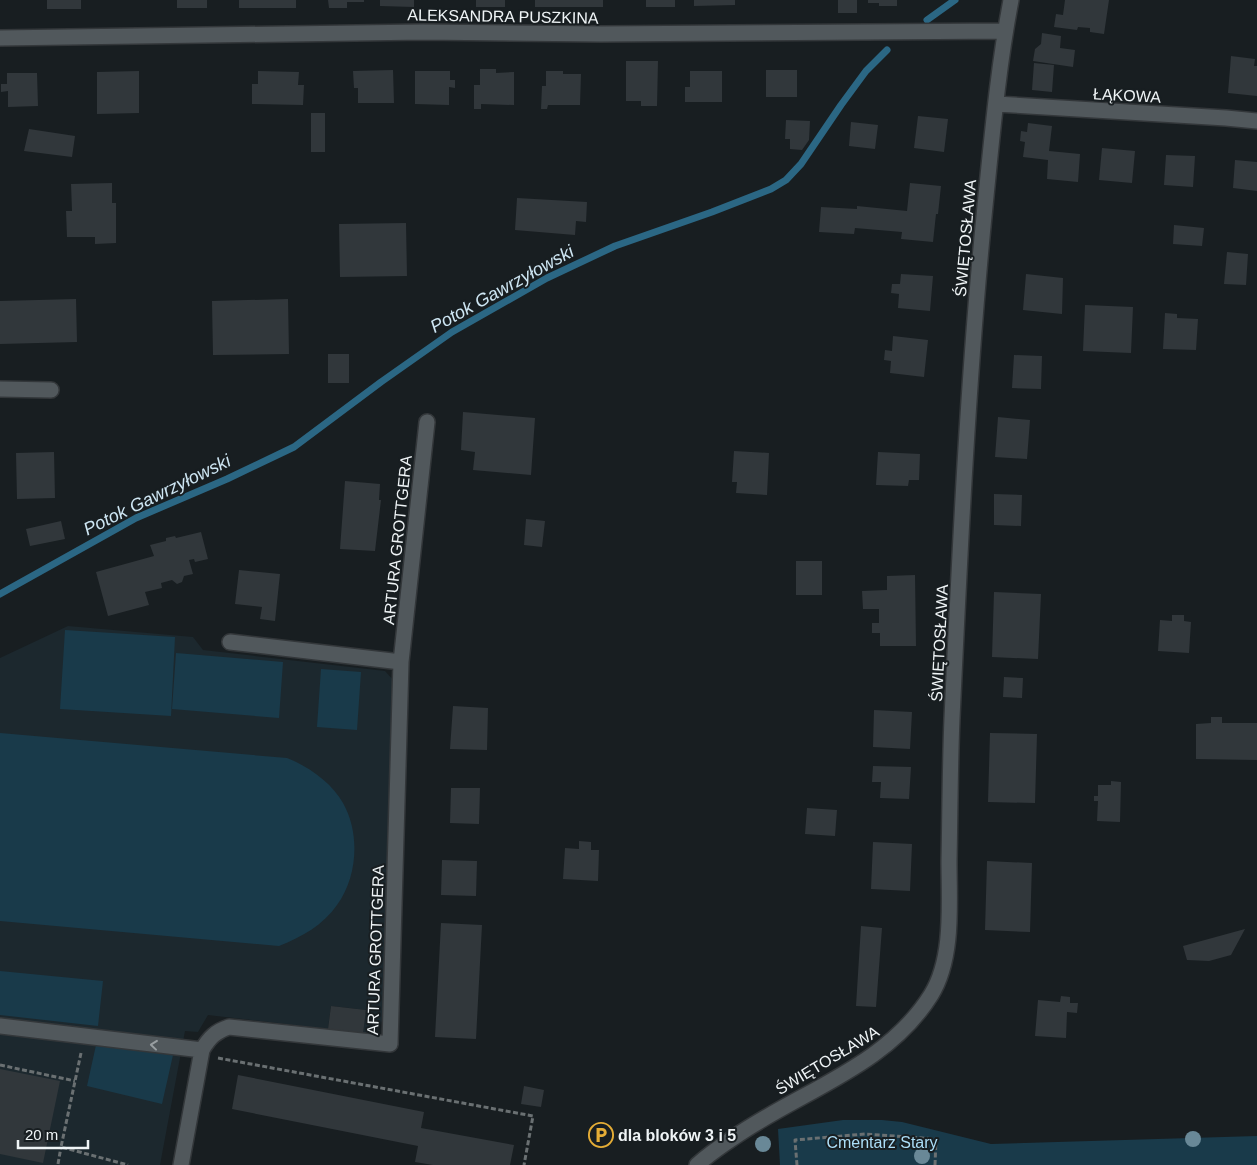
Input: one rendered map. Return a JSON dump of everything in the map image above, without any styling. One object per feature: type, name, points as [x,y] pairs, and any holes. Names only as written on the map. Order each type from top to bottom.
[{"type":"street","name":"ŚWIĘTOSŁAWA","points":[[697,1165],[750,1126],[854,1068],[893,1041],[932,994],[945,962],[948,915],[952,722],[965,468],[978,276],[996,104],[1010,0]]},
{"type":"street","name":"ALEKSANDRA PUSZKINA","points":[[0,38],[423,32],[601,34],[1005,32]]},
{"type":"street","name":"ŁĄKOWA","points":[[996,104],[1226,118],[1257,122]]},
{"type":"street","points":[[0,389],[51,390]]},
{"type":"street","name":"ARTURA GROTTGERA","points":[[207,1054],[213,1035],[229,1027],[390,1044],[401,662],[427,422]]},
{"type":"street","points":[[230,642],[401,662]]},
{"type":"street","points":[[0,1026],[207,1054],[181,1165]]},
{"type":"path","points":[[58,1164],[82,1044],[89,1037]]},
{"type":"path","points":[[207,1054],[533,1116],[524,1165]]},
{"type":"path","points":[[0,1065],[75,1081]]},
{"type":"path","points":[[797,1165],[795,1140],[865,1134],[936,1139],[935,1165]]},
{"type":"path","points":[[61,1147],[128,1165]]},
{"type":"shaded area","points":[[68,626],[193,637],[203,650],[385,671],[396,683],[385,1015],[378,1029],[371,1035],[363,1034],[366,1010],[331,1006],[328,1029],[208,1015],[198,1032],[185,1031],[160,1165],[0,1165],[0,658]]},
{"type":"green space","points":[[65,630],[175,637],[171,716],[60,709]]},
{"type":"green space","points":[[176,653],[283,662],[279,718],[172,709]]},
{"type":"green space","points":[[321,669],[361,672],[357,730],[317,727]]},
{"type":"green space","points":[[0,733],[287,758],[295,761],[311,770],[333,789],[343,803],[348,815],[354,841],[354,854],[353,868],[344,894],[337,905],[319,924],[296,939],[279,946],[0,921]]},
{"type":"green space","points":[[0,971],[103,981],[98,1026],[0,1015]]},
{"type":"green space","points":[[96,1045],[173,1055],[162,1104],[87,1086]]},
{"type":"green space","name":"Cmentarz Stary","points":[[843,1120],[902,1122],[991,1144],[1257,1136],[1257,1165],[780,1165],[778,1129]]},
{"type":"building","points":[[47,0],[81,0],[81,9],[47,9]]},
{"type":"building","points":[[177,0],[207,0],[207,8],[177,8]]},
{"type":"building","points":[[239,0],[296,0],[296,8],[239,8]]},
{"type":"building","points":[[328,0],[364,0],[364,2],[347,2],[347,8],[329,8]]},
{"type":"building","points":[[380,0],[414,0],[414,7],[380,6]]},
{"type":"building","points":[[476,0],[505,0],[505,7],[476,7]]},
{"type":"building","points":[[535,0],[603,0],[603,7],[535,7]]},
{"type":"building","points":[[646,0],[675,0],[675,7],[646,7]]},
{"type":"building","points":[[694,0],[735,0],[735,5],[694,6]]},
{"type":"building","points":[[838,0],[857,0],[857,13],[838,13]]},
{"type":"building","points":[[868,0],[897,0],[897,6],[879,6],[879,3],[868,3]]},
{"type":"building","points":[[1065,0],[1109,0],[1104,34],[1090,32],[1090,28],[1078,27],[1077,30],[1054,27],[1056,14],[1063,15]]},
{"type":"building","points":[[1042,33],[1061,36],[1060,48],[1075,50],[1073,67],[1033,61],[1035,49],[1041,44]]},
{"type":"building","points":[[1231,56],[1255,59],[1254,66],[1257,66],[1257,96],[1228,93]]},
{"type":"building","points":[[626,61],[658,61],[657,106],[641,106],[641,101],[626,101]]},
{"type":"building","points":[[1034,63],[1054,65],[1052,92],[1032,90]]},
{"type":"building","points":[[480,69],[496,69],[496,73],[514,72],[514,105],[481,104],[481,109],[474,109],[474,85],[480,85]]},
{"type":"building","points":[[393,70],[394,103],[358,103],[358,88],[354,88],[353,71]]},
{"type":"building","points":[[766,70],[797,70],[797,97],[766,97]]},
{"type":"building","points":[[139,71],[139,113],[97,114],[97,72]]},
{"type":"building","points":[[258,71],[299,72],[298,85],[304,85],[303,105],[252,104],[252,84],[258,84]]},
{"type":"building","points":[[415,71],[450,71],[450,80],[455,80],[455,88],[449,87],[449,105],[415,104]]},
{"type":"building","points":[[546,71],[563,71],[563,74],[581,74],[580,105],[548,105],[547,109],[541,109],[542,86],[546,86]]},
{"type":"building","points":[[690,71],[722,71],[722,102],[685,102],[685,87],[690,87]]},
{"type":"building","points":[[7,73],[37,73],[38,106],[8,107],[8,91],[1,92],[1,84],[7,84]]},
{"type":"building","points":[[311,113],[325,113],[325,152],[311,152]]},
{"type":"building","points":[[918,116],[948,119],[944,152],[914,148]]},
{"type":"building","points":[[786,120],[810,121],[809,140],[802,150],[790,149],[790,139],[785,139]]},
{"type":"building","points":[[851,122],[878,125],[875,149],[849,146]]},
{"type":"building","points":[[1028,123],[1052,126],[1049,151],[1080,154],[1078,182],[1047,179],[1048,160],[1023,157],[1025,142],[1020,141],[1021,131],[1027,132]]},
{"type":"building","points":[[29,129],[75,136],[72,157],[24,151]]},
{"type":"building","points":[[1102,148],[1135,151],[1132,183],[1099,180]]},
{"type":"building","points":[[1166,155],[1195,156],[1193,187],[1164,185]]},
{"type":"building","points":[[1235,160],[1257,162],[1257,191],[1233,188]]},
{"type":"building","points":[[112,183],[112,203],[116,203],[116,243],[95,244],[95,237],[67,237],[66,211],[72,211],[71,184]]},
{"type":"building","points":[[910,183],[941,186],[933,242],[901,239],[902,232],[855,228],[854,234],[819,232],[821,207],[857,209],[857,206],[907,211]]},
{"type":"building","points":[[517,198],[587,202],[586,222],[576,221],[575,235],[515,230]]},
{"type":"building","points":[[406,223],[407,276],[340,277],[339,224]]},
{"type":"building","points":[[1174,225],[1204,228],[1202,246],[1173,244]]},
{"type":"building","points":[[1227,252],[1248,254],[1246,285],[1224,284]]},
{"type":"building","points":[[901,274],[933,276],[930,311],[898,308],[899,294],[891,293],[892,284],[900,284]]},
{"type":"building","points":[[1026,274],[1063,278],[1062,314],[1023,310]]},
{"type":"building","points":[[76,299],[77,342],[0,344],[0,301]]},
{"type":"building","points":[[288,299],[289,354],[213,355],[212,301]]},
{"type":"building","points":[[1085,305],[1133,307],[1131,353],[1083,351]]},
{"type":"building","points":[[1165,313],[1177,314],[1177,318],[1198,319],[1196,350],[1163,349]]},
{"type":"building","points":[[893,336],[928,340],[924,377],[890,373],[891,361],[884,360],[885,350],[892,351]]},
{"type":"building","points":[[328,354],[349,354],[349,383],[328,383]]},
{"type":"building","points":[[1014,355],[1042,356],[1041,389],[1012,388]]},
{"type":"building","points":[[463,412],[535,418],[531,475],[473,470],[475,452],[461,450]]},
{"type":"building","points":[[998,417],[1030,420],[1027,459],[995,457]]},
{"type":"building","points":[[734,451],[769,453],[767,495],[736,493],[737,482],[732,482]]},
{"type":"building","points":[[54,452],[55,498],[17,499],[16,453]]},
{"type":"building","points":[[878,452],[920,454],[919,480],[909,480],[908,486],[876,485]]},
{"type":"building","points":[[345,481],[380,484],[379,500],[381,500],[375,551],[340,549]]},
{"type":"building","points":[[994,494],[1022,495],[1021,526],[994,525]]},
{"type":"building","points":[[526,519],[545,521],[542,547],[524,545]]},
{"type":"building","points":[[61,521],[65,539],[30,546],[26,529]]},
{"type":"building","points":[[201,532],[208,559],[195,562],[194,559],[189,560],[193,574],[184,576],[182,582],[177,584],[172,580],[161,583],[162,588],[145,592],[149,605],[108,616],[96,572],[154,556],[150,545],[166,541],[166,538],[175,536],[176,538]]},
{"type":"building","points":[[796,561],[822,561],[822,595],[796,595]]},
{"type":"building","points":[[239,570],[280,574],[275,621],[260,619],[262,607],[235,604]]},
{"type":"building","points":[[915,575],[916,646],[880,646],[880,633],[872,633],[872,623],[879,623],[879,609],[863,609],[862,591],[887,590],[887,576]]},
{"type":"building","points":[[994,592],[1041,594],[1038,659],[992,657]]},
{"type":"building","points":[[1172,615],[1184,615],[1184,621],[1191,622],[1189,653],[1158,651],[1160,620],[1172,621]]},
{"type":"building","points":[[1004,677],[1023,678],[1022,698],[1003,697]]},
{"type":"building","points":[[453,706],[488,708],[487,750],[450,749]]},
{"type":"building","points":[[874,710],[912,712],[910,749],[873,747]]},
{"type":"building","points":[[1211,717],[1222,717],[1222,723],[1257,723],[1257,760],[1196,759],[1196,724],[1211,723]]},
{"type":"building","points":[[990,733],[1037,734],[1035,803],[988,802]]},
{"type":"building","points":[[873,766],[911,767],[909,799],[880,798],[881,782],[872,782]]},
{"type":"building","points":[[1111,781],[1121,782],[1120,822],[1097,821],[1098,801],[1094,801],[1094,796],[1098,796],[1098,785],[1111,785]]},
{"type":"building","points":[[451,788],[480,788],[479,824],[450,823]]},
{"type":"building","points":[[807,808],[837,810],[835,836],[805,834]]},
{"type":"building","points":[[579,841],[591,842],[591,850],[599,850],[598,881],[563,879],[565,848],[579,849]]},
{"type":"building","points":[[873,842],[912,844],[910,891],[871,889]]},
{"type":"building","points":[[442,860],[477,861],[476,896],[441,895]]},
{"type":"building","points":[[987,861],[1032,863],[1030,932],[985,930]]},
{"type":"building","points":[[441,923],[482,925],[476,1039],[435,1037]]},
{"type":"building","points":[[861,926],[882,928],[876,1007],[856,1006]]},
{"type":"building","points":[[1245,929],[1231,955],[1209,961],[1187,960],[1183,946]]},
{"type":"building","points":[[1061,996],[1070,997],[1070,1003],[1078,1003],[1077,1013],[1067,1012],[1066,1038],[1035,1036],[1038,1000],[1060,1002]]},
{"type":"building","points":[[331,1006],[366,1010],[363,1034],[328,1029]]},
{"type":"building","points":[[0,1069],[60,1081],[43,1163],[0,1154]]},
{"type":"building","points":[[238,1075],[424,1112],[421,1128],[514,1145],[510,1165],[433,1165],[415,1162],[418,1146],[232,1109]]},
{"type":"building","points":[[524,1086],[544,1090],[541,1107],[521,1104]]},
{"type":"waterway","name":"Potok Gawrzyłowski","points":[[927,20],[955,0]]},
{"type":"waterway","name":"Potok Gawrzyłowski","points":[[0,594],[136,518],[227,479],[294,447],[452,332],[547,278],[615,246],[712,212],[771,189],[786,180],[801,164],[866,71],[887,50]]},
{"type":"place","name":"dla bloków 3 i 5","points":[[601,1135]]}]
